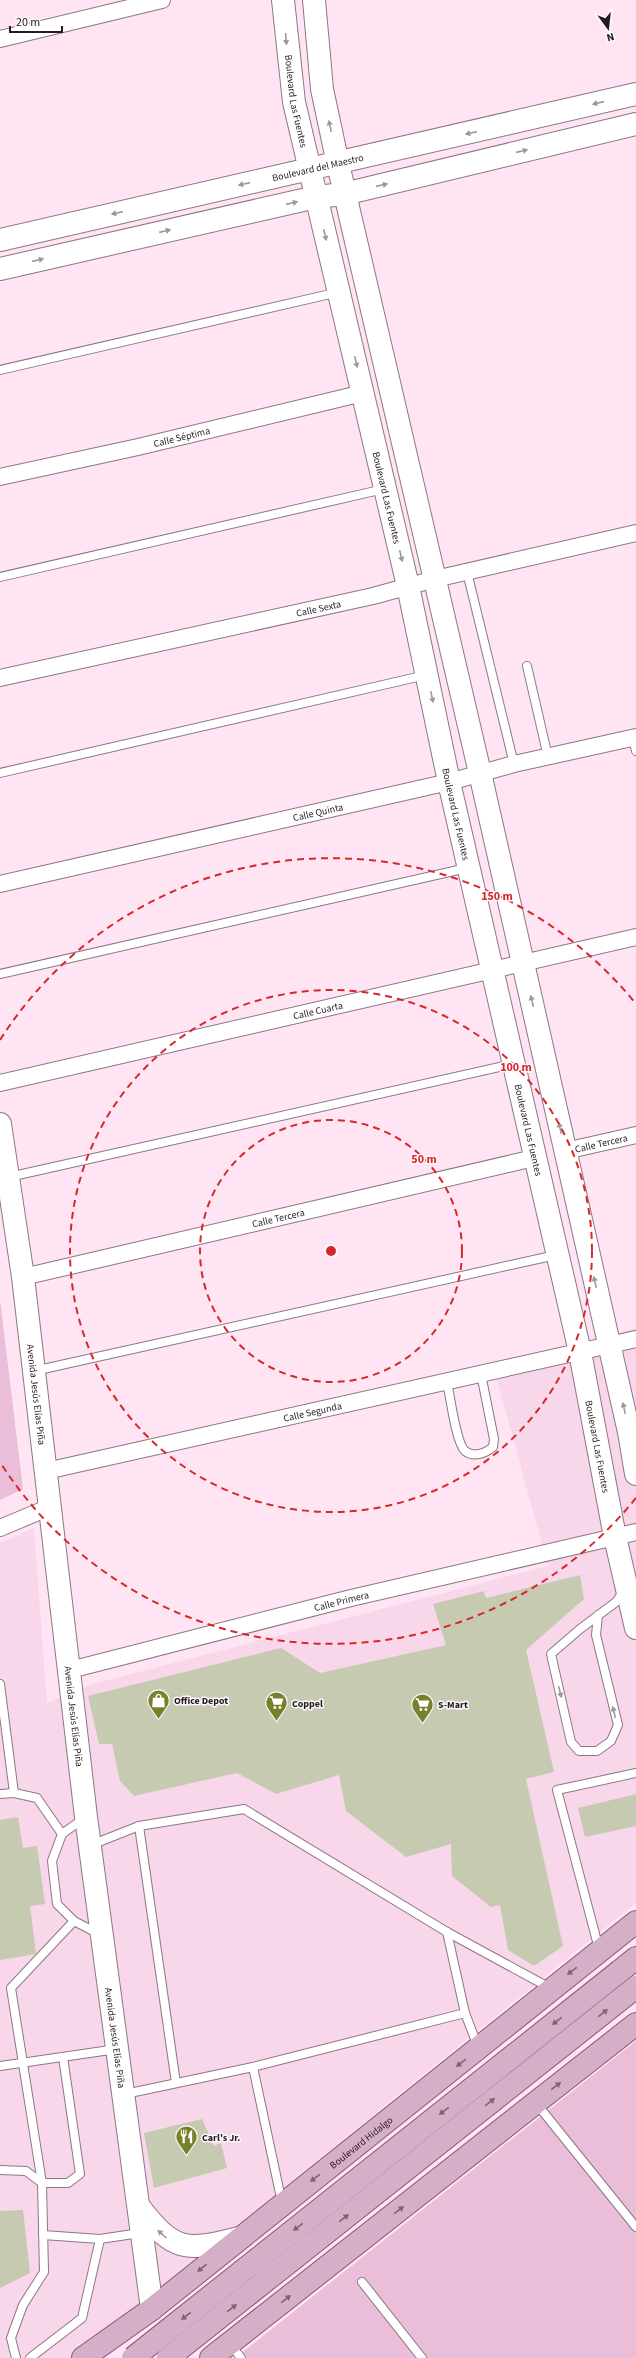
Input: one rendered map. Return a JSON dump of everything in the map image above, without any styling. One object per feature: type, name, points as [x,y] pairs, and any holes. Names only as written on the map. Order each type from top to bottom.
[{"type":"main road","name":"Boulevard Hidalgo","points":[[83,2358],[152,2309],[238,2238],[636,1922]]},
{"type":"main road","points":[[133,2358],[628,1964]]},
{"type":"main road","points":[[170,2358],[636,1987]]},
{"type":"main road","points":[[211,2358],[235,2351],[536,2102],[636,2024]]},
{"type":"street","points":[[0,39],[162,0]]},
{"type":"street","name":"Boulevard Las Fuentes","points":[[283,0],[294,102],[408,586],[449,782],[470,867],[534,1158],[580,1352],[615,1538],[636,1628]]},
{"type":"street","points":[[314,0],[322,89],[344,194],[480,773],[610,1345],[633,1431],[636,1472]]},
{"type":"street","name":"Boulevard del Maestro","points":[[0,240],[309,169],[338,164],[636,94]]},
{"type":"street","points":[[0,269],[316,197],[344,194],[636,124]]},
{"type":"street","name":"Calle Séptima","points":[[0,477],[138,447],[363,392]]},
{"type":"street","name":"Calle Sexta","points":[[0,678],[373,596],[435,579],[636,533]]},
{"type":"street","name":"Calle Quinta","points":[[0,884],[449,782],[548,756],[635,742]]},
{"type":"street","name":"Calle Cuarta","points":[[0,1083],[636,937]]},
{"type":"street","name":"Avenida Jesús Elías Piña","points":[[0,1124],[22,1277],[70,1670],[86,1817],[140,2208],[152,2309]]},
{"type":"street","name":"Calle Tercera","points":[[565,1151],[636,1135]]},
{"type":"street","name":"Calle Tercera","points":[[22,1277],[534,1158]]},
{"type":"street","name":"Calle Segunda","points":[[46,1471],[636,1339]]},
{"type":"street","points":[[0,1528],[50,1507]]},
{"type":"street","name":"Calle Primera","points":[[70,1670],[351,1598],[636,1532]]},
{"type":"street","points":[[140,2208],[156,2228],[174,2243],[202,2247],[238,2238]]},
{"type":"street","points":[[152,2309],[170,2358]]},
{"type":"lane","points":[[0,370],[339,292]]},
{"type":"lane","points":[[0,577],[385,489]]},
{"type":"lane","points":[[467,572],[514,764]]},
{"type":"lane","points":[[527,666],[548,756]]},
{"type":"lane","points":[[0,773],[426,675]]},
{"type":"lane","points":[[0,974],[470,867]]},
{"type":"lane","points":[[7,1177],[514,1064]]},
{"type":"lane","points":[[33,1371],[557,1255]]},
{"type":"lane","points":[[448,1382],[459,1439],[464,1450],[472,1454],[486,1452],[493,1447],[494,1439],[481,1374]]},
{"type":"lane","points":[[598,1615],[596,1635],[618,1725],[611,1741],[597,1751],[579,1751],[571,1742],[551,1654],[598,1615],[616,1602],[626,1587]]},
{"type":"lane","points":[[0,1684],[14,1793]]},
{"type":"lane","points":[[600,1950],[557,1790],[636,1773]]},
{"type":"lane","points":[[0,1794],[14,1793],[38,1798],[62,1834]]},
{"type":"lane","points":[[90,1845],[139,1826],[244,1810],[447,1932],[550,1989]]},
{"type":"lane","points":[[86,1817],[62,1834],[52,1862],[57,1904],[74,1921],[103,1936]]},
{"type":"lane","points":[[139,1826],[176,2083]]},
{"type":"lane","points":[[16,2358],[11,2338],[23,2304],[44,2272],[42,2183],[11,1988],[74,1921]]},
{"type":"lane","points":[[447,1932],[465,2013],[479,2048]]},
{"type":"lane","points":[[124,2094],[253,2067],[465,2013]]},
{"type":"lane","points":[[0,2066],[118,2049]]},
{"type":"lane","points":[[0,2170],[26,2171],[42,2183],[68,2183],[80,2174],[63,2057]]},
{"type":"lane","points":[[253,2067],[282,2203]]},
{"type":"lane","points":[[536,2102],[636,2227]]},
{"type":"lane","points":[[43,2235],[100,2238],[143,2232]]},
{"type":"lane","points":[[30,2358],[82,2318],[100,2238]]},
{"type":"lane","points":[[362,2282],[422,2358]]},
{"type":"shaded area","points":[[0,1300],[23,1489],[0,1500]]},
{"type":"shaded area","points":[[636,1328],[636,1903],[72,2358],[0,2358],[0,1543],[34,1528],[47,1703],[92,1684],[548,1566],[497,1380],[618,1332]]},
{"type":"shaded area","points":[[636,2041],[636,2358],[235,2358]]},
{"type":"building","points":[[580,1575],[584,1599],[526,1650],[554,1772],[526,1779],[563,1946],[534,1966],[508,1950],[500,1905],[491,1907],[452,1876],[451,1844],[406,1857],[346,1811],[339,1775],[276,1794],[237,1773],[134,1796],[120,1781],[112,1744],[99,1744],[88,1696],[281,1648],[320,1673],[446,1645],[433,1604],[484,1591],[486,1598]]},
{"type":"building","points":[[636,1794],[636,1826],[585,1837],[578,1808]]},
{"type":"building","points":[[18,1817],[23,1848],[37,1846],[45,1904],[30,1906],[36,1954],[0,1960],[0,1820]]},
{"type":"building","name":"Carl's Jr.","points":[[202,2119],[214,2146],[221,2143],[227,2168],[154,2188],[144,2133]]},
{"type":"building","points":[[23,2210],[30,2273],[0,2288],[0,2211]]},
{"type":"place","name":"Office Depot","points":[[158,1720]]},
{"type":"place","name":"Coppel","points":[[277,1722]]},
{"type":"place","name":"S-Mart","points":[[422,1724]]},
{"type":"place","name":"Carl's Jr.","points":[[186,2156]]}]
